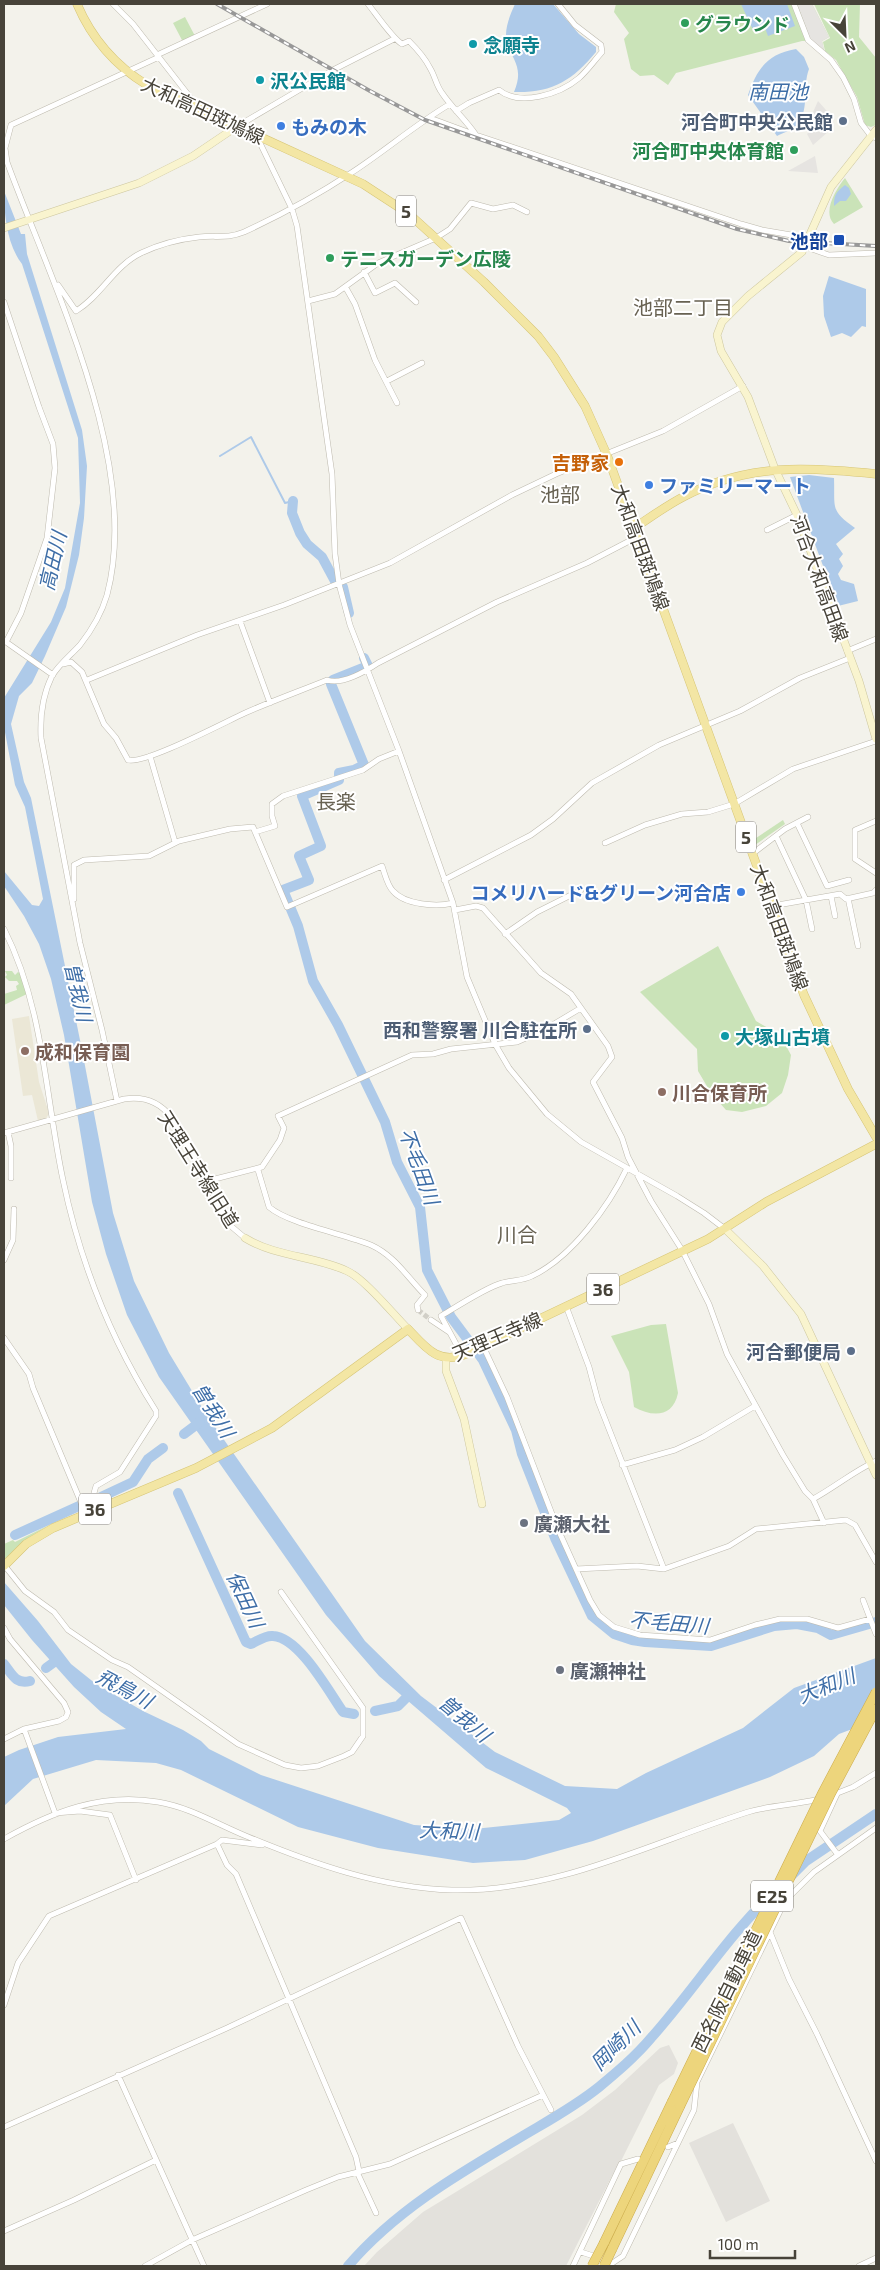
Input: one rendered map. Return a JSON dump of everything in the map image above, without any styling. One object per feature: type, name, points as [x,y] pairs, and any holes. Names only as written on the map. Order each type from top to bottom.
[{"type":"highway","name":"西名阪自動車道","points":[[604,2266],[676,2104],[814,1810],[876,1692]]},
{"type":"highway","name":"西名阪自動車道","points":[[592,2266],[876,1708]]},
{"type":"main road","name":"大和高田斑鳩線","points":[[77,4],[89,31],[101,47],[128,73],[147,85],[347,176],[395,203],[504,301],[538,336],[554,357],[584,406],[607,455],[752,854],[819,1029],[848,1089],[876,1137]]},
{"type":"main road","points":[[634,528],[675,501],[707,486],[743,475],[775,469],[828,469],[876,474]]},
{"type":"main road","name":"天理王寺線","points":[[408,1329],[426,1348],[446,1359],[462,1355],[683,1252],[725,1229],[772,1198],[876,1144]]},
{"type":"main road","name":"36","points":[[4,1566],[19,1549],[38,1536],[85,1512],[196,1468],[249,1441],[290,1416],[408,1329]]},
{"type":"street","points":[[113,4],[190,97],[191,106]]},
{"type":"street","points":[[117,1101],[73,909],[41,738],[40,722],[43,700],[52,674],[92,627],[106,596],[114,555],[114,508],[104,435],[52,275],[5,163],[5,148],[11,126],[128,73],[158,56],[267,4]]},
{"type":"street","points":[[368,4],[388,27],[394,39],[402,44],[409,41],[419,51],[423,60],[429,66],[442,94],[465,119],[476,135]]},
{"type":"street","points":[[456,111],[499,90],[506,96],[541,96],[570,85],[580,78],[602,52],[601,45],[576,25],[558,4]]},
{"type":"street","points":[[794,4],[808,40],[831,60],[843,77],[854,99],[861,123],[875,135]]},
{"type":"street","points":[[4,228],[139,183],[193,156],[236,127],[333,70],[394,39]]},
{"type":"street","points":[[52,275],[76,311],[87,304],[102,286],[130,260],[141,253],[176,241],[192,238],[230,237],[292,209],[347,176],[450,104]]},
{"type":"street","points":[[430,118],[728,220],[762,230],[810,238]]},
{"type":"street","name":"河合大和高田線","points":[[875,135],[831,187],[806,247],[798,257],[757,288],[719,326],[717,335],[719,346],[743,386],[775,469],[797,515],[859,681],[876,740]]},
{"type":"street","points":[[259,137],[260,143],[292,209],[297,226],[332,474],[335,554],[339,584],[348,619],[365,669],[399,751],[453,903],[467,977],[495,1044],[509,1068],[547,1114],[581,1142],[704,1213],[725,1229],[763,1266],[801,1314],[874,1462],[876,1475]]},
{"type":"street","points":[[308,302],[329,297],[346,288],[364,272],[378,263],[436,238],[450,229],[471,202],[493,209],[513,205],[527,212]]},
{"type":"street","points":[[806,247],[829,255],[876,253]]},
{"type":"street","points":[[364,272],[375,293],[395,283],[416,302]]},
{"type":"street","points":[[346,288],[355,304],[375,360],[397,403]]},
{"type":"street","points":[[4,302],[53,444],[54,468],[47,538],[22,613],[6,642],[52,674]]},
{"type":"street","points":[[387,381],[422,363]]},
{"type":"street","points":[[86,680],[197,635],[240,621],[390,563],[512,495],[556,474],[663,431],[743,386]]},
{"type":"street","points":[[767,530],[797,515]]},
{"type":"street","points":[[62,664],[71,662],[76,665],[86,680],[104,724],[116,738],[128,760],[132,761],[150,756],[327,680],[332,682],[365,669],[497,602],[587,563],[637,537]]},
{"type":"street","points":[[240,621],[270,703]]},
{"type":"street","points":[[847,651],[876,639]]},
{"type":"street","points":[[444,880],[531,835],[553,819],[592,783],[659,745],[747,708],[800,678],[850,658]]},
{"type":"street","points":[[605,843],[645,825],[682,814],[708,812],[734,804],[799,766],[876,740]]},
{"type":"street","points":[[256,832],[275,826],[272,816],[272,804],[283,796],[363,770],[379,759],[399,751]]},
{"type":"street","points":[[150,756],[175,842]]},
{"type":"street","points":[[752,854],[776,836],[808,817]]},
{"type":"street","points":[[876,821],[855,830],[855,859],[876,873]]},
{"type":"street","points":[[797,823],[827,886],[849,880]]},
{"type":"street","points":[[73,909],[74,865],[84,860],[149,856],[175,842],[230,829],[253,826],[288,907],[382,866],[392,890],[397,895],[412,901],[439,906],[453,903]]},
{"type":"street","points":[[776,836],[806,900],[812,929]]},
{"type":"street","points":[[505,934],[537,912],[581,890]]},
{"type":"street","points":[[772,906],[840,894],[848,898],[872,893],[876,890]]},
{"type":"street","points":[[876,890],[876,898]]},
{"type":"street","points":[[831,896],[835,916]]},
{"type":"street","points":[[848,898],[858,946]]},
{"type":"street","points":[[455,910],[476,906],[483,908],[542,973],[571,994],[608,1046],[612,1057],[593,1082],[637,1174],[683,1252],[709,1304],[727,1354],[805,1491],[813,1499],[824,1523]]},
{"type":"street","points":[[4,929],[15,955],[34,1012],[62,1179],[79,1242],[98,1300],[113,1334],[138,1384],[156,1411],[156,1416],[120,1472],[96,1486],[94,1493],[100,1506]]},
{"type":"street","points":[[207,1181],[258,1170],[267,1162],[280,1140],[284,1128],[278,1116],[359,1080],[376,1070],[412,1055],[433,1054],[451,1049],[517,1042],[560,1022],[581,1008]]},
{"type":"street","name":"天理王寺線旧道","points":[[6,1132],[131,1098],[154,1102],[164,1109],[207,1181],[227,1221],[245,1238],[269,1249],[339,1268],[353,1274],[408,1329]]},
{"type":"street","points":[[6,1132],[11,1146],[11,1178]]},
{"type":"street","points":[[462,1355],[441,1316],[501,1283],[531,1277],[560,1257],[594,1223],[614,1195],[627,1168]]},
{"type":"street","points":[[258,1170],[271,1210],[372,1246],[393,1259],[425,1295],[417,1305],[418,1310]]},
{"type":"street","points":[[4,1260],[13,1240],[14,1209]]},
{"type":"street","points":[[566,1306],[622,1465],[640,1505],[664,1569]]},
{"type":"street","points":[[431,1320],[442,1329],[450,1332]]},
{"type":"street","points":[[4,1338],[29,1374],[33,1388],[85,1512]]},
{"type":"street","points":[[478,1348],[507,1397],[557,1527],[576,1569],[599,1615],[614,1627],[640,1635],[710,1640],[756,1624],[780,1619],[807,1619],[838,1628],[870,1619]]},
{"type":"street","points":[[446,1359],[446,1371],[464,1418],[482,1504]]},
{"type":"street","points":[[622,1465],[675,1450],[703,1437],[755,1406]]},
{"type":"street","points":[[813,1499],[836,1487],[857,1470],[874,1462]]},
{"type":"street","points":[[576,1569],[637,1566],[664,1569],[729,1546],[756,1529],[846,1520],[851,1522],[876,1562]]},
{"type":"street","points":[[4,1566],[25,1590],[54,1612],[68,1630],[112,1660],[128,1667],[238,1744],[285,1765],[301,1768],[318,1766],[352,1752],[359,1744],[364,1736],[363,1708],[281,1592]]},
{"type":"street","points":[[863,1600],[876,1634]]},
{"type":"street","points":[[4,1628],[10,1639],[68,1708],[66,1717],[59,1721],[24,1728],[4,1739]]},
{"type":"street","points":[[24,1728],[55,1814]]},
{"type":"street","points":[[4,1839],[35,1821],[79,1804],[122,1800],[158,1802],[186,1810],[277,1849],[357,1876],[405,1886],[452,1890],[506,1888],[557,1878],[603,1865],[748,1812],[837,1794],[876,1773]]},
{"type":"street","points":[[837,1794],[820,1831],[837,1855]]},
{"type":"street","points":[[55,1814],[80,1811],[110,1815],[136,1880]]},
{"type":"street","points":[[608,2266],[622,2256],[696,2106],[697,2082],[785,1901],[814,1872],[876,1828]]},
{"type":"street","points":[[4,2005],[18,1963],[49,1916],[136,1880],[217,1844],[222,1840],[277,1849]]},
{"type":"street","points":[[217,1844],[227,1865],[236,1874],[290,1998],[356,2157],[358,2172],[376,2213]]},
{"type":"street","points":[[4,2127],[462,1918],[518,2046],[551,2110]]},
{"type":"street","points":[[770,1932],[789,1979],[817,2034],[876,2161]]},
{"type":"street","points":[[118,2075],[204,2266]]},
{"type":"street","points":[[144,2266],[192,2240],[306,2190],[358,2172],[390,2164],[543,2095]]},
{"type":"street","points":[[668,2147],[678,2143]]},
{"type":"street","points":[[573,2266],[621,2164],[638,2159]]},
{"type":"street","points":[[4,2231],[74,2200],[156,2160]]},
{"type":"street","points":[[581,2252],[614,2263]]},
{"type":"street","points":[[859,2266],[876,2258]]},
{"type":"shaded area","points":[[797,4],[812,4],[829,37],[822,41],[824,50],[811,41]]},
{"type":"shaded area","points":[[818,101],[833,118],[824,126],[829,131],[813,145],[807,134],[817,126],[810,119]]},
{"type":"shaded area","points":[[815,156],[818,173],[788,171]]},
{"type":"shaded area","name":"成和保育園","points":[[29,1016],[39,1082],[49,1113],[46,1119],[38,1121],[32,1095],[23,1096],[12,1019]]},
{"type":"shaded area","points":[[669,2045],[678,2063],[674,2074],[659,2085],[621,2161],[624,2162],[616,2168],[566,2266],[364,2266],[377,2252],[423,2212],[582,2115],[615,2090],[660,2048]]},
{"type":"shaded area","points":[[733,2123],[770,2201],[726,2222],[689,2143]]},
{"type":"green space","points":[[616,4],[812,4],[829,37],[822,41],[824,50],[811,41],[802,41],[676,73],[668,85],[654,75],[640,76],[631,69],[624,39],[629,33],[614,12]]},
{"type":"green space","points":[[814,4],[860,4],[859,37],[876,58],[876,125],[871,127],[865,125],[857,97],[836,60],[825,51],[823,42],[830,38]]},
{"type":"green space","points":[[185,17],[195,36],[183,42],[173,23]]},
{"type":"green space","points":[[845,178],[863,207],[834,224],[829,213],[830,207],[834,194]]},
{"type":"green space","points":[[783,820],[785,824],[755,845],[753,840]]},
{"type":"green space","points":[[718,946],[756,1021],[775,1032],[784,1042],[791,1055],[788,1075],[782,1093],[766,1106],[742,1112],[726,1110],[711,1093],[698,1071],[697,1049],[640,992]]},
{"type":"green space","points":[[5,971],[12,971],[15,975],[18,972],[20,973],[27,994],[4,1005],[4,994],[17,990],[16,986],[19,984],[17,981],[9,981],[5,977],[7,975]]},
{"type":"green space","points":[[666,1324],[678,1393],[672,1407],[667,1411],[655,1414],[648,1413],[634,1407],[629,1372],[611,1336],[651,1325]]},
{"type":"green space","points":[[49,1525],[28,1538],[4,1560],[4,1544],[13,1540],[15,1542]]},
{"type":"water","points":[[515,4],[553,4],[579,34],[596,47],[596,52],[570,78],[560,83],[539,90],[514,92],[518,75],[507,43],[506,31]]},
{"type":"water","points":[[741,4],[787,4],[795,26],[768,36],[765,28],[754,32]]},
{"type":"water","name":"南田池","points":[[796,49],[804,57],[809,69],[804,111],[802,118],[796,126],[777,136],[748,95],[759,70],[764,64],[786,51]]},
{"type":"water","points":[[845,185],[849,188],[851,194],[846,201],[840,201],[834,206],[836,194]]},
{"type":"water","name":"大和川","points":[[4,191],[21,234],[25,234],[27,254],[82,430],[87,466],[84,518],[79,555],[66,607],[32,683],[19,696],[11,724],[24,782],[31,798],[113,1213],[134,1281],[169,1353],[206,1414],[365,1641],[421,1696],[495,1752],[565,1786],[617,1789],[646,1773],[743,1728],[794,1688],[876,1658],[876,1720],[839,1734],[814,1756],[770,1777],[593,1841],[525,1860],[473,1863],[378,1848],[298,1827],[181,1770],[156,1763],[96,1760],[33,1779],[4,1806],[4,1757],[58,1737],[126,1729],[101,1712],[74,1687],[32,1640],[4,1605],[4,1582],[38,1621],[71,1664],[96,1684],[143,1711],[183,1730],[201,1741],[209,1749],[261,1775],[414,1825],[474,1829],[559,1820],[571,1813],[567,1808],[486,1768],[379,1676],[326,1615],[159,1377],[127,1315],[106,1254],[92,1202],[64,1035],[51,979],[39,944],[24,916],[4,886],[4,871],[32,905],[39,906],[43,899],[25,807],[15,785],[4,727],[4,698],[51,622],[65,588],[80,503],[78,438],[22,264],[10,239]]},
{"type":"water","points":[[829,276],[866,289],[866,327],[862,326],[851,337],[842,333],[831,337],[824,316],[823,296]]},
{"type":"water","points":[[809,475],[834,478],[834,503],[836,508],[841,517],[855,528],[836,544],[843,554],[839,559],[843,566],[838,574],[841,580],[854,584],[858,601],[838,606],[790,477]]},
{"type":"waterway","points":[[220,456],[251,437],[285,503],[293,501]]},
{"type":"waterway","name":"不毛田川","points":[[293,501],[292,513],[300,533],[307,544],[322,557],[336,583]]},
{"type":"waterway","name":"不毛田川","points":[[343,587],[349,613]]},
{"type":"waterway","name":"不毛田川","points":[[364,658],[368,666],[333,680],[331,684],[364,765],[354,770],[339,773],[339,780],[302,796],[321,846],[299,856],[309,880],[283,890],[298,926],[313,981],[338,1025],[385,1122],[397,1162],[420,1207],[427,1270],[451,1317],[483,1360],[516,1430],[522,1454],[555,1538],[592,1616],[614,1634],[632,1640],[711,1646],[774,1626],[797,1624],[818,1628],[831,1635],[876,1622]]},
{"type":"waterway","name":"保田川","points":[[184,1434],[200,1422]]},
{"type":"waterway","name":"保田川","points":[[101,1497],[133,1482],[148,1459],[163,1448]]},
{"type":"waterway","name":"保田川","points":[[178,1493],[246,1642],[251,1644],[264,1637],[273,1636],[293,1645],[322,1679],[343,1712],[354,1714]]},
{"type":"waterway","name":"保田川","points":[[15,1535],[90,1501]]},
{"type":"waterway","points":[[46,1668],[57,1660]]},
{"type":"waterway","points":[[4,1664],[18,1680],[30,1681]]},
{"type":"waterway","name":"保田川","points":[[375,1711],[398,1706],[409,1695]]},
{"type":"waterway","name":"岡崎川","points":[[791,1876],[806,1861],[876,1814]]},
{"type":"waterway","name":"岡崎川","points":[[348,2266],[385,2229],[426,2196],[470,2167],[569,2109],[619,2070],[639,2052],[667,2020],[726,1944],[775,1891]]},
{"type":"tunnel","points":[[418,1310],[431,1320]]},
{"type":"railway","points":[[217,4],[425,120],[737,229],[789,241],[876,246]]},
{"type":"place","name":"グラウンド","points":[[685,23]]},
{"type":"place","name":"念願寺","points":[[473,44]]},
{"type":"place","name":"沢公民館","points":[[260,80]]},
{"type":"place","name":"河合町中央公民館","points":[[843,121]]},
{"type":"place","name":"もみの木","points":[[281,126]]},
{"type":"place","name":"河合町中央体育館","points":[[794,150]]},
{"type":"place","name":"池部","points":[[839,240]]},
{"type":"place","name":"テニスガーデン広陵","points":[[330,258]]},
{"type":"place","name":"吉野家","points":[[619,462]]},
{"type":"place","name":"ファミリーマート","points":[[649,485]]},
{"type":"place","name":"コメリハード&グリーン河合店","points":[[741,892]]},
{"type":"place","name":"西和警察署 川合駐在所","points":[[587,1029]]},
{"type":"place","name":"大塚山古墳","points":[[725,1036]]},
{"type":"place","name":"成和保育園","points":[[25,1051]]},
{"type":"place","name":"川合保育所","points":[[662,1092]]},
{"type":"place","name":"河合郵便局","points":[[851,1351]]},
{"type":"place","name":"廣瀬大社","points":[[524,1523]]},
{"type":"place","name":"廣瀬神社","points":[[560,1670]]},
{"type":"district","name":"池部二丁目","points":[[683,307]]},
{"type":"district","name":"池部","points":[[560,494]]},
{"type":"district","name":"長楽","points":[[336,801]]},
{"type":"district","name":"川合","points":[[517,1234]]},
{"type":"water label","name":"高田川","points":[[52,561]]},
{"type":"water label","name":"曽我川","points":[[79,992]]},
{"type":"water label","name":"曽我川","points":[[214,1410]]},
{"type":"water label","name":"飛鳥川","points":[[125,1688]]},
{"type":"water label","name":"曽我川","points":[[465,1718]]}]
